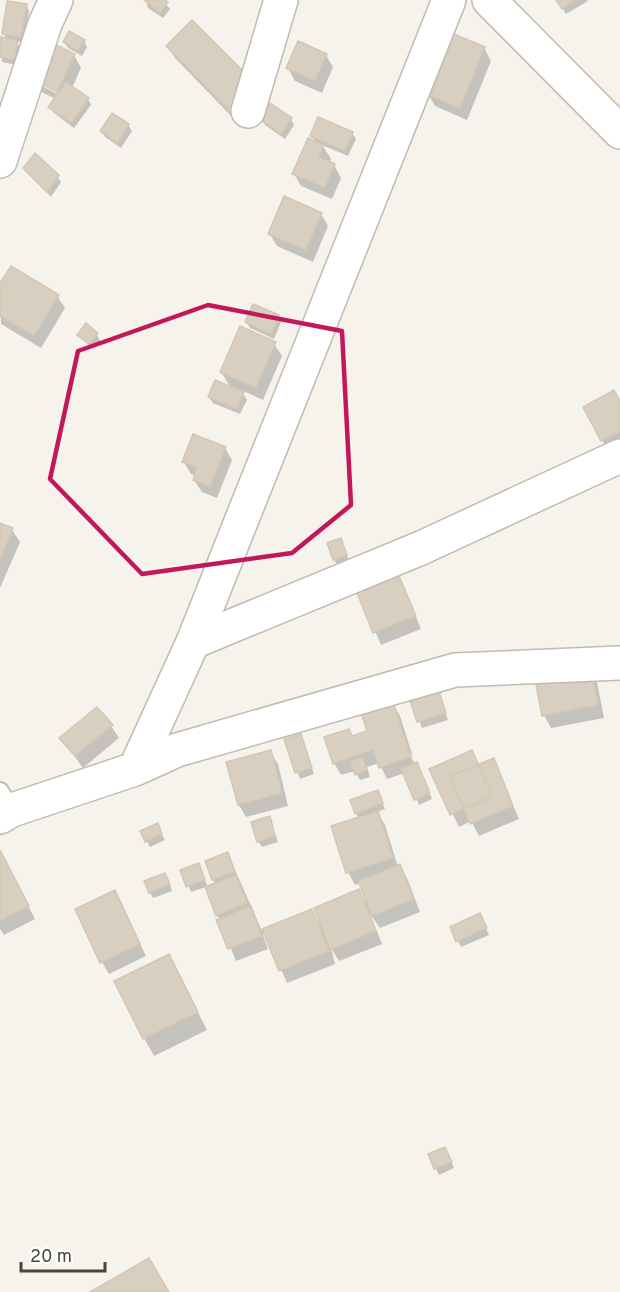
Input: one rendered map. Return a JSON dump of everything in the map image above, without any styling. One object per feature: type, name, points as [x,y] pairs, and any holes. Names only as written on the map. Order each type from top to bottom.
[{"type":"street","points":[[0,161],[45,24],[56,0]]},
{"type":"street","points":[[248,111],[281,0]]},
{"type":"street","points":[[135,769],[193,642],[449,0]]},
{"type":"street","points":[[489,0],[620,132]]},
{"type":"street","points":[[193,642],[421,548],[620,456]]},
{"type":"street","points":[[4,806],[135,769],[177,750],[455,670],[620,663]]},
{"type":"highlighted area","points":[[208,305],[342,331],[351,505],[292,553],[142,574],[50,479],[78,351]]},
{"type":"building","points":[[144,0],[165,0],[168,2],[160,13]]},
{"type":"building","points":[[556,0],[576,0],[562,9]]},
{"type":"building","points":[[7,1],[27,4],[21,37],[2,34]]},
{"type":"building","points":[[192,20],[248,76],[235,89],[240,94],[232,113],[166,46]]},
{"type":"building","points":[[69,31],[85,40],[78,51],[63,42]]},
{"type":"building","points":[[451,33],[485,47],[460,108],[426,94]]},
{"type":"building","points":[[1,37],[18,41],[14,60],[0,57]]},
{"type":"building","points":[[298,41],[327,54],[315,81],[286,68]]},
{"type":"building","points":[[52,43],[75,54],[57,92],[34,80]]},
{"type":"building","points":[[66,82],[89,98],[71,123],[48,107]]},
{"type":"building","points":[[270,103],[292,118],[281,134],[260,119]]},
{"type":"building","points":[[112,113],[129,124],[117,143],[100,131]]},
{"type":"building","points":[[318,117],[353,132],[345,151],[310,136]]},
{"type":"building","points":[[308,138],[324,145],[319,157],[335,164],[325,188],[292,174]]},
{"type":"building","points":[[35,153],[59,175],[47,192],[23,168]]},
{"type":"building","points":[[284,196],[322,213],[306,250],[268,234]]},
{"type":"building","points":[[11,266],[59,295],[34,336],[0,316],[0,283]]},
{"type":"building","points":[[253,304],[279,315],[271,334],[245,322]]},
{"type":"building","points":[[86,323],[98,333],[89,344],[77,335]]},
{"type":"building","points":[[240,326],[276,342],[256,388],[220,372]]},
{"type":"building","points":[[215,380],[244,392],[237,409],[208,397]]},
{"type":"building","points":[[614,390],[620,401],[620,431],[601,441],[583,407]]},
{"type":"building","points":[[193,434],[226,447],[210,487],[193,480],[197,468],[182,462]]},
{"type":"building","points":[[0,523],[13,528],[0,560]]},
{"type":"building","points":[[341,538],[347,555],[333,560],[327,543]]},
{"type":"building","points":[[397,571],[416,616],[373,633],[355,588]]},
{"type":"building","points":[[591,668],[598,705],[542,716],[535,679]]},
{"type":"building","points":[[438,688],[446,713],[417,722],[409,697]]},
{"type":"building","points":[[393,702],[411,757],[379,768],[373,750],[333,764],[324,737],[349,729],[352,736],[367,731],[361,713]]},
{"type":"building","points":[[97,707],[113,725],[75,756],[59,738]]},
{"type":"building","points":[[301,734],[312,768],[295,773],[284,739]]},
{"type":"building","points":[[271,750],[282,793],[238,805],[226,762]]},
{"type":"building","points":[[472,750],[492,796],[450,815],[429,769]]},
{"type":"building","points":[[363,757],[367,770],[355,775],[350,761]]},
{"type":"building","points":[[494,758],[513,806],[470,824],[450,776]]},
{"type":"building","points":[[417,762],[430,793],[414,800],[401,769]]},
{"type":"building","points":[[378,790],[383,803],[355,814],[350,800]]},
{"type":"building","points":[[378,811],[393,858],[346,873],[331,826]]},
{"type":"building","points":[[270,816],[275,836],[257,842],[251,822]]},
{"type":"building","points":[[158,823],[162,834],[145,842],[140,831]]},
{"type":"building","points":[[0,850],[29,906],[0,921]]},
{"type":"building","points":[[228,852],[235,872],[212,880],[205,861]]},
{"type":"building","points":[[199,863],[205,880],[186,887],[180,870]]},
{"type":"building","points":[[400,864],[414,899],[372,916],[358,881]]},
{"type":"building","points":[[165,873],[170,884],[149,893],[144,881]]},
{"type":"building","points":[[236,875],[247,903],[216,916],[205,887]]},
{"type":"building","points":[[359,889],[376,931],[330,950],[314,908]]},
{"type":"building","points":[[115,890],[140,944],[100,963],[75,909]]},
{"type":"building","points":[[251,906],[262,936],[228,949],[216,920]]},
{"type":"building","points":[[312,909],[329,951],[279,971],[262,929]]},
{"type":"building","points":[[480,913],[487,928],[456,942],[450,927]]},
{"type":"building","points":[[169,954],[198,1012],[143,1039],[114,981]]},
{"type":"building","points":[[445,1147],[452,1162],[434,1169],[428,1154]]},
{"type":"building","points":[[149,1258],[169,1292],[90,1292]]}]
